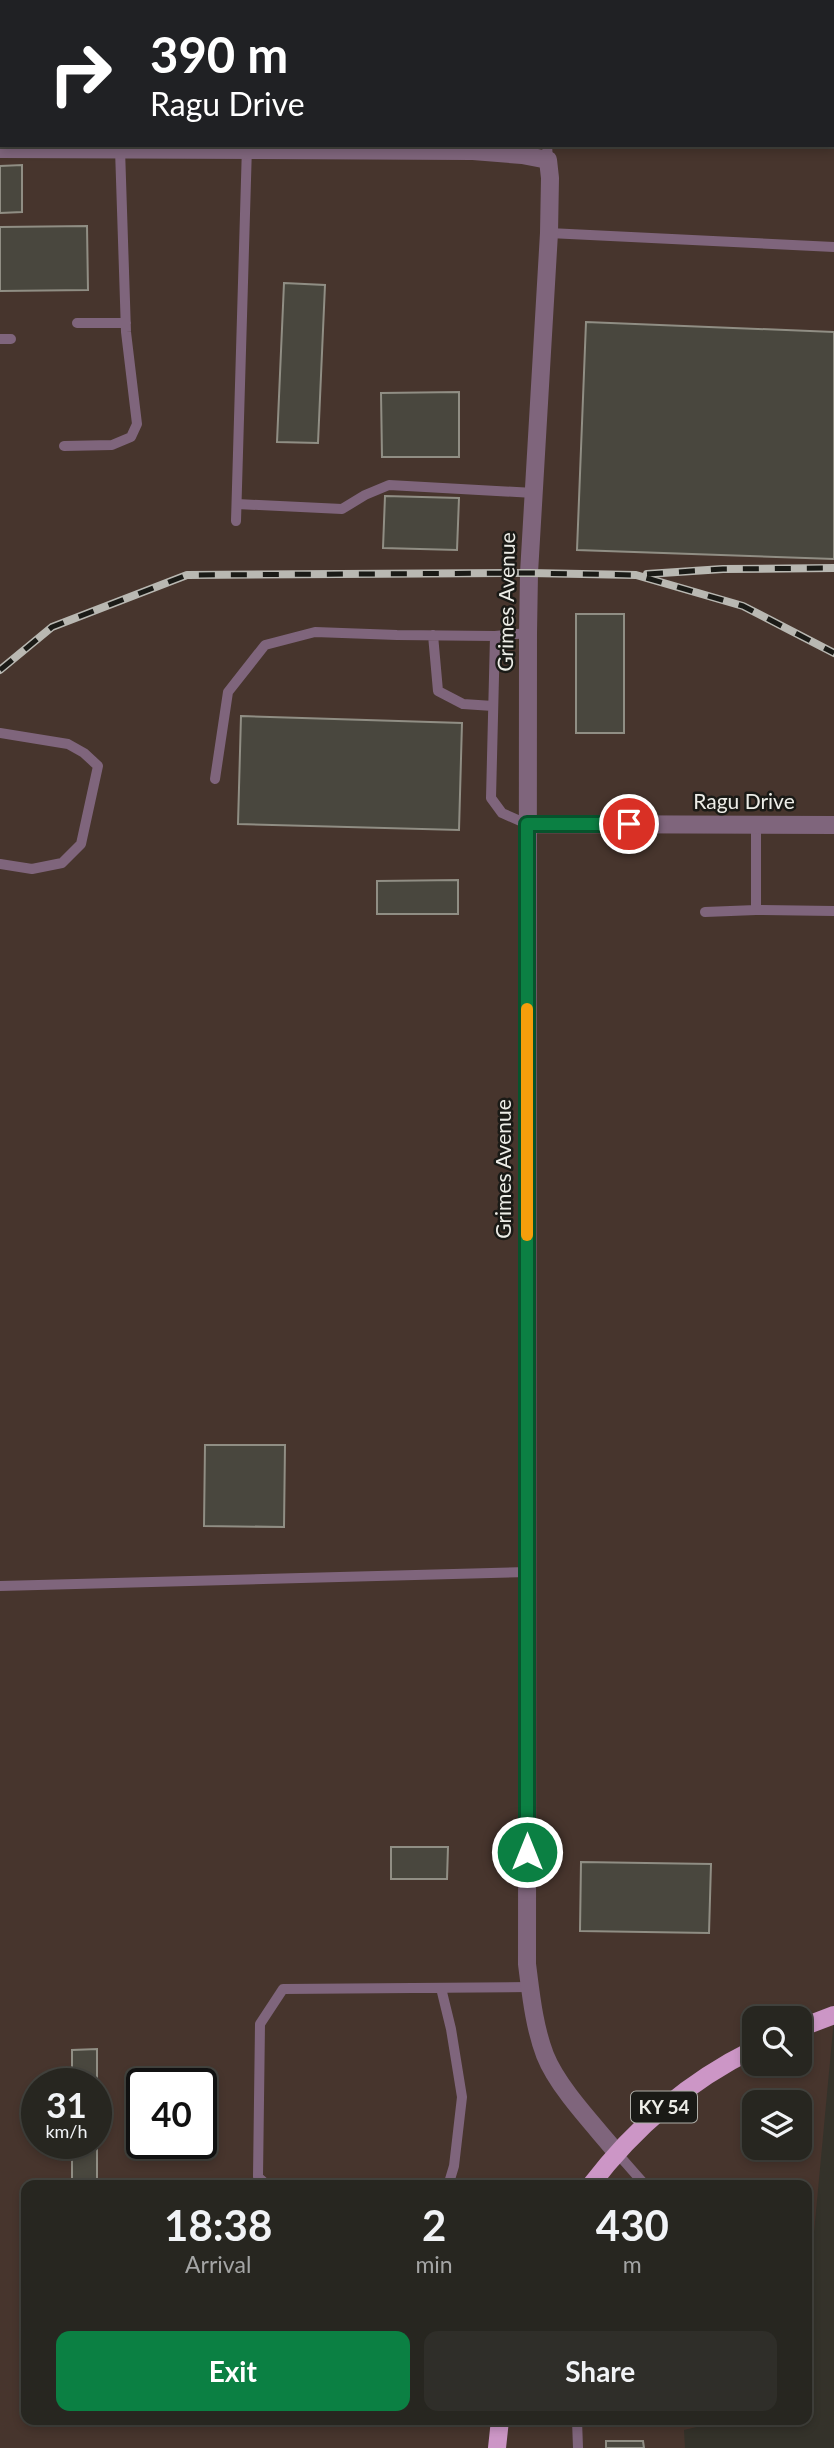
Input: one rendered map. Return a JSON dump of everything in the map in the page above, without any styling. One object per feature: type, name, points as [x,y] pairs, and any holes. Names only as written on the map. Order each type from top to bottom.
[{"type":"main road","points":[[812,2023],[834,2015]]},
{"type":"main road","name":"KY 54","points":[[595,2180],[617,2153],[668,2104],[704,2078],[742,2056]]},
{"type":"main road","points":[[497,2448],[499,2425]]},
{"type":"street","points":[[0,149],[439,148],[522,155],[547,153]]},
{"type":"street","name":"Grimes Avenue","points":[[547,153],[550,178],[549,233],[528,633],[527,1964],[533,2013],[546,2058],[568,2092],[617,2153]]},
{"type":"street","name":"Ragu Drive","points":[[527,824],[834,825]]},
{"type":"lane","points":[[236,521],[247,148]]},
{"type":"lane","points":[[64,446],[112,445],[131,437],[137,424],[126,323],[120,149]]},
{"type":"lane","points":[[549,233],[834,247]]},
{"type":"lane","points":[[77,323],[126,323]]},
{"type":"lane","points":[[237,504],[342,509],[389,485],[534,493]]},
{"type":"lane","points":[[215,779],[228,692],[265,645],[315,632],[495,636],[528,633]]},
{"type":"lane","points":[[433,635],[438,691],[463,704],[493,706]]},
{"type":"lane","points":[[495,636],[491,798],[502,813],[527,824]]},
{"type":"lane","points":[[0,733],[68,744],[99,766],[81,844],[62,863],[32,869],[0,864]]},
{"type":"lane","points":[[756,910],[757,825]]},
{"type":"lane","points":[[705,912],[834,911]]},
{"type":"lane","points":[[0,1586],[527,1572]]},
{"type":"lane","points":[[261,2180],[258,2177],[261,2024],[284,1989],[530,1987]]},
{"type":"lane","points":[[441,1988],[451,2029],[462,2098],[450,2180]]},
{"type":"lane","points":[[617,2153],[641,2180]]},
{"type":"lane","points":[[577,2425],[578,2448]]},
{"type":"shaded area","points":[[0,147],[834,147],[834,2019],[812,2254],[812,2180],[21,2180],[21,2425],[705,2425],[684,2430],[685,2448],[0,2448]]},
{"type":"building","points":[[22,165],[22,212],[0,213],[0,166]]},
{"type":"building","points":[[87,226],[88,290],[0,291],[0,227]]},
{"type":"building","points":[[284,283],[325,285],[318,443],[277,442]]},
{"type":"building","points":[[586,322],[834,332],[834,559],[577,550]]},
{"type":"building","points":[[459,392],[459,457],[382,457],[381,393]]},
{"type":"building","points":[[385,496],[459,498],[457,550],[383,548]]},
{"type":"building","points":[[576,614],[624,614],[624,733],[576,733]]},
{"type":"building","points":[[241,716],[462,723],[459,830],[238,824]]},
{"type":"building","points":[[458,880],[458,914],[377,914],[377,881]]},
{"type":"building","points":[[205,1445],[285,1445],[284,1527],[204,1526]]},
{"type":"building","points":[[391,1847],[448,1847],[447,1879],[391,1879]]},
{"type":"building","points":[[581,1862],[711,1864],[709,1933],[580,1931]]},
{"type":"building","points":[[97,2049],[97,2068],[72,2068],[72,2050]]},
{"type":"building","points":[[72,2159],[97,2159],[97,2180],[72,2180]]},
{"type":"building","points":[[606,2441],[643,2441],[644,2448],[606,2448]]},
{"type":"railway","points":[[647,574],[723,569],[834,568]]},
{"type":"railway","points":[[0,670],[52,627],[187,575],[636,575],[743,606],[834,653]]},
{"type":"slow traffic","points":[[527,1009],[527,1235]]},
{"type":"route","points":[[527,1852],[527,824],[629,824]]}]
